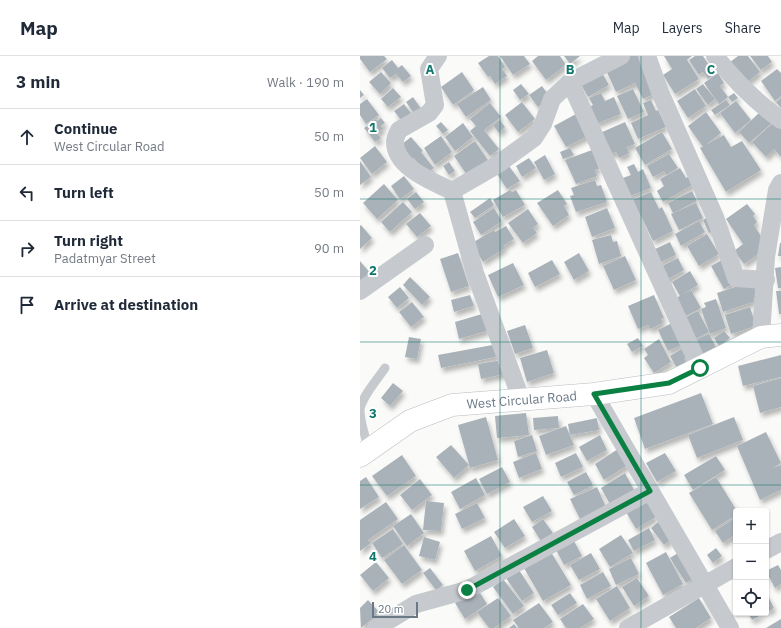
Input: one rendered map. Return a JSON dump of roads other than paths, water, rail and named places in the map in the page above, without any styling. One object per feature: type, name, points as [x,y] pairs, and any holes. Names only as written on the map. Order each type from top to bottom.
[{"type":"street","points":[[438,56],[429,69],[435,105],[429,113],[399,130],[394,142],[397,151],[405,164],[415,172],[452,191],[475,273],[521,399]]},
{"type":"street","points":[[452,191],[497,165],[534,138],[543,124],[552,99],[594,62],[621,56]]},
{"type":"street","points":[[647,56],[660,92],[715,217],[736,278],[766,280]]},
{"type":"street","points":[[715,56],[728,72],[765,108],[781,120]]},
{"type":"street","points":[[570,82],[700,368]]},
{"type":"street","points":[[771,336],[766,280],[766,257],[777,209],[777,190],[781,183]]},
{"type":"street","points":[[360,291],[425,245]]},
{"type":"street","name":"West Circular Road","points":[[364,452],[410,421],[452,405],[594,394],[669,383],[771,336]]},
{"type":"street","points":[[594,394],[730,628]]},
{"type":"street","points":[[376,628],[416,604],[467,590],[650,491]]},
{"type":"street","points":[[769,548],[781,542]]},
{"type":"street","points":[[628,628],[733,569]]},
{"type":"lane","points":[[364,452],[360,409],[366,396],[385,368]]}]
